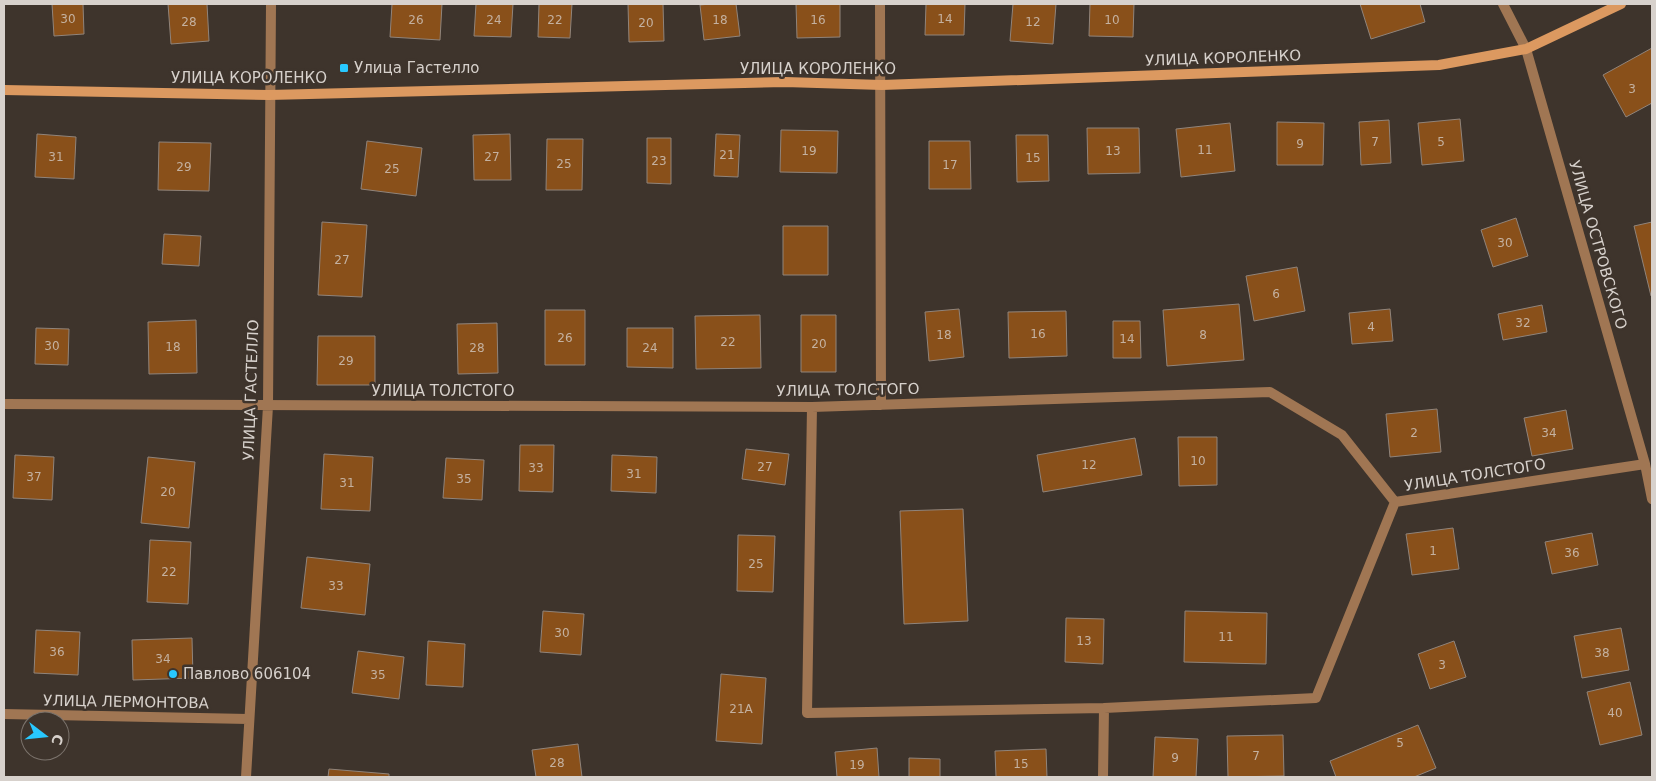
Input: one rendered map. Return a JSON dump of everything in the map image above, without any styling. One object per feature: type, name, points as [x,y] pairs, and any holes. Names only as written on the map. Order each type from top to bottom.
[{"type":"street","name":"УЛИЦА ГАСТЕЛЛО","points":[[246,777],[268,406],[270,4]]},
{"type":"street","points":[[880,4],[882,85],[881,404]]},
{"type":"street","name":"УЛИЦА ОСТРОВСКОГО","points":[[1503,4],[1526,49],[1645,464],[1652,499]]},
{"type":"street","name":"УЛИЦА КОРОЛЕНКО","points":[[4,90],[269,95],[785,82],[882,85],[1439,65],[1526,49],[1621,4]]},
{"type":"street","name":"УЛИЦА ТОЛСТОГО","points":[[4,404],[812,407],[1270,392],[1342,435],[1395,502],[1645,464]]},
{"type":"street","points":[[812,407],[807,713],[1104,708],[1316,698],[1395,502]]},
{"type":"street","points":[[1103,777],[1104,708]]},
{"type":"street","name":"УЛИЦА ЛЕРМОНТОВА","points":[[4,714],[248,720]]},
{"type":"building","points":[[52,4],[83,4],[84,34],[54,36]]},
{"type":"building","points":[[168,4],[207,4],[209,41],[171,44]]},
{"type":"building","points":[[392,4],[442,4],[440,40],[390,37]]},
{"type":"building","points":[[476,4],[513,4],[511,37],[474,36]]},
{"type":"building","points":[[539,4],[572,4],[570,38],[538,37]]},
{"type":"building","points":[[628,4],[663,4],[664,41],[629,42]]},
{"type":"building","points":[[736,4],[740,36],[704,40],[700,5]]},
{"type":"building","points":[[796,4],[840,4],[840,37],[797,38]]},
{"type":"building","points":[[926,4],[965,4],[964,35],[925,35]]},
{"type":"building","points":[[1013,4],[1056,4],[1053,44],[1010,41]]},
{"type":"building","points":[[1090,4],[1134,4],[1133,37],[1089,36]]},
{"type":"building","points":[[1360,4],[1420,4],[1425,22],[1371,39]]},
{"type":"building","points":[[1652,48],[1652,103],[1626,117],[1603,75]]},
{"type":"building","points":[[1460,119],[1464,161],[1422,165],[1418,123]]},
{"type":"building","points":[[1389,120],[1391,163],[1361,165],[1359,122]]},
{"type":"building","points":[[1277,122],[1324,123],[1323,165],[1277,165]]},
{"type":"building","points":[[1230,123],[1235,171],[1181,177],[1176,129]]},
{"type":"building","points":[[1087,128],[1139,128],[1140,173],[1088,174]]},
{"type":"building","points":[[781,130],[838,131],[837,173],[780,172]]},
{"type":"building","points":[[37,134],[76,137],[74,179],[35,177]]},
{"type":"building","points":[[510,134],[511,180],[474,180],[473,135]]},
{"type":"building","points":[[716,134],[740,135],[738,177],[714,176]]},
{"type":"building","points":[[1016,135],[1048,135],[1049,181],[1017,182]]},
{"type":"building","points":[[647,138],[671,138],[671,184],[647,183]]},
{"type":"building","points":[[547,139],[583,139],[582,190],[546,190]]},
{"type":"building","points":[[367,141],[422,148],[416,196],[361,189]]},
{"type":"building","points":[[929,141],[970,141],[971,189],[929,189]]},
{"type":"building","points":[[159,142],[211,143],[209,191],[158,190]]},
{"type":"building","points":[[1516,218],[1528,256],[1493,267],[1481,230]]},
{"type":"building","points":[[322,222],[367,225],[362,297],[318,295]]},
{"type":"building","points":[[1652,222],[1652,296],[1651,296],[1634,226]]},
{"type":"building","points":[[783,226],[828,226],[828,275],[783,275]]},
{"type":"building","points":[[164,234],[201,236],[199,266],[162,264]]},
{"type":"building","points":[[1297,267],[1305,311],[1254,321],[1246,276]]},
{"type":"building","points":[[1239,304],[1244,360],[1167,366],[1163,310]]},
{"type":"building","points":[[1542,305],[1547,332],[1503,340],[1498,314]]},
{"type":"building","points":[[959,309],[964,357],[929,361],[925,312]]},
{"type":"building","points":[[1390,309],[1393,341],[1352,344],[1349,313]]},
{"type":"building","points":[[545,310],[585,310],[585,365],[545,365]]},
{"type":"building","points":[[1066,311],[1067,356],[1009,358],[1008,312]]},
{"type":"building","points":[[760,315],[761,368],[696,369],[695,316]]},
{"type":"building","points":[[801,315],[836,315],[836,372],[801,372]]},
{"type":"building","points":[[196,320],[197,373],[149,374],[148,322]]},
{"type":"building","points":[[1113,321],[1140,321],[1141,358],[1113,358]]},
{"type":"building","points":[[497,323],[498,373],[458,374],[457,324]]},
{"type":"building","points":[[36,328],[69,329],[68,365],[35,364]]},
{"type":"building","points":[[627,328],[673,328],[673,368],[627,367]]},
{"type":"building","points":[[318,336],[375,336],[375,385],[317,385]]},
{"type":"building","points":[[1437,409],[1441,452],[1390,457],[1386,414]]},
{"type":"building","points":[[1566,410],[1573,449],[1532,456],[1524,418]]},
{"type":"building","points":[[1178,437],[1217,437],[1217,485],[1179,486]]},
{"type":"building","points":[[1135,438],[1142,475],[1043,492],[1037,455]]},
{"type":"building","points":[[520,445],[554,445],[553,492],[519,491]]},
{"type":"building","points":[[746,449],[789,454],[785,485],[742,479]]},
{"type":"building","points":[[324,454],[373,457],[370,511],[321,509]]},
{"type":"building","points":[[15,455],[54,457],[52,500],[13,498]]},
{"type":"building","points":[[612,455],[657,457],[656,493],[611,491]]},
{"type":"building","points":[[148,457],[195,462],[189,528],[141,523]]},
{"type":"building","points":[[446,458],[484,460],[482,500],[443,498]]},
{"type":"building","points":[[963,509],[968,621],[904,624],[900,511]]},
{"type":"building","points":[[1453,528],[1459,569],[1412,575],[1406,534]]},
{"type":"building","points":[[1592,533],[1598,565],[1552,574],[1545,542]]},
{"type":"building","points":[[738,535],[775,536],[773,592],[737,591]]},
{"type":"building","points":[[150,540],[191,542],[188,604],[147,602]]},
{"type":"building","points":[[307,557],[370,564],[365,615],[301,608]]},
{"type":"building","points":[[543,611],[584,614],[581,655],[540,652]]},
{"type":"building","points":[[1185,611],[1267,613],[1266,664],[1184,662]]},
{"type":"building","points":[[1066,618],[1104,619],[1103,664],[1065,662]]},
{"type":"building","points":[[1621,628],[1629,670],[1582,678],[1574,636]]},
{"type":"building","points":[[36,630],[80,632],[78,675],[34,673]]},
{"type":"building","points":[[192,638],[193,678],[133,680],[132,640]]},
{"type":"building","points":[[428,641],[465,644],[463,687],[426,685]]},
{"type":"building","points":[[1454,641],[1466,677],[1430,689],[1418,654]]},
{"type":"building","points":[[358,651],[404,657],[399,699],[352,693]]},
{"type":"building","points":[[721,674],[766,678],[762,744],[716,741]]},
{"type":"building","points":[[1630,682],[1642,735],[1600,745],[1587,692]]},
{"type":"building","points":[[1418,725],[1436,768],[1414,777],[1336,777],[1330,761]]},
{"type":"building","points":[[1283,735],[1284,776],[1228,777],[1227,736]]},
{"type":"building","points":[[1155,737],[1198,739],[1196,777],[1153,777]]},
{"type":"building","points":[[578,744],[582,777],[536,777],[532,750]]},
{"type":"building","points":[[877,748],[879,777],[837,777],[835,752]]},
{"type":"building","points":[[1046,749],[1047,777],[996,777],[995,751]]},
{"type":"building","points":[[909,758],[940,759],[940,777],[909,777]]},
{"type":"building","points":[[329,769],[389,774],[389,777],[328,777]]},
{"type":"place","name":"Улица Гастелло","points":[[344,68]]},
{"type":"place","name":"Павлово 606104","points":[[173,674]]}]
